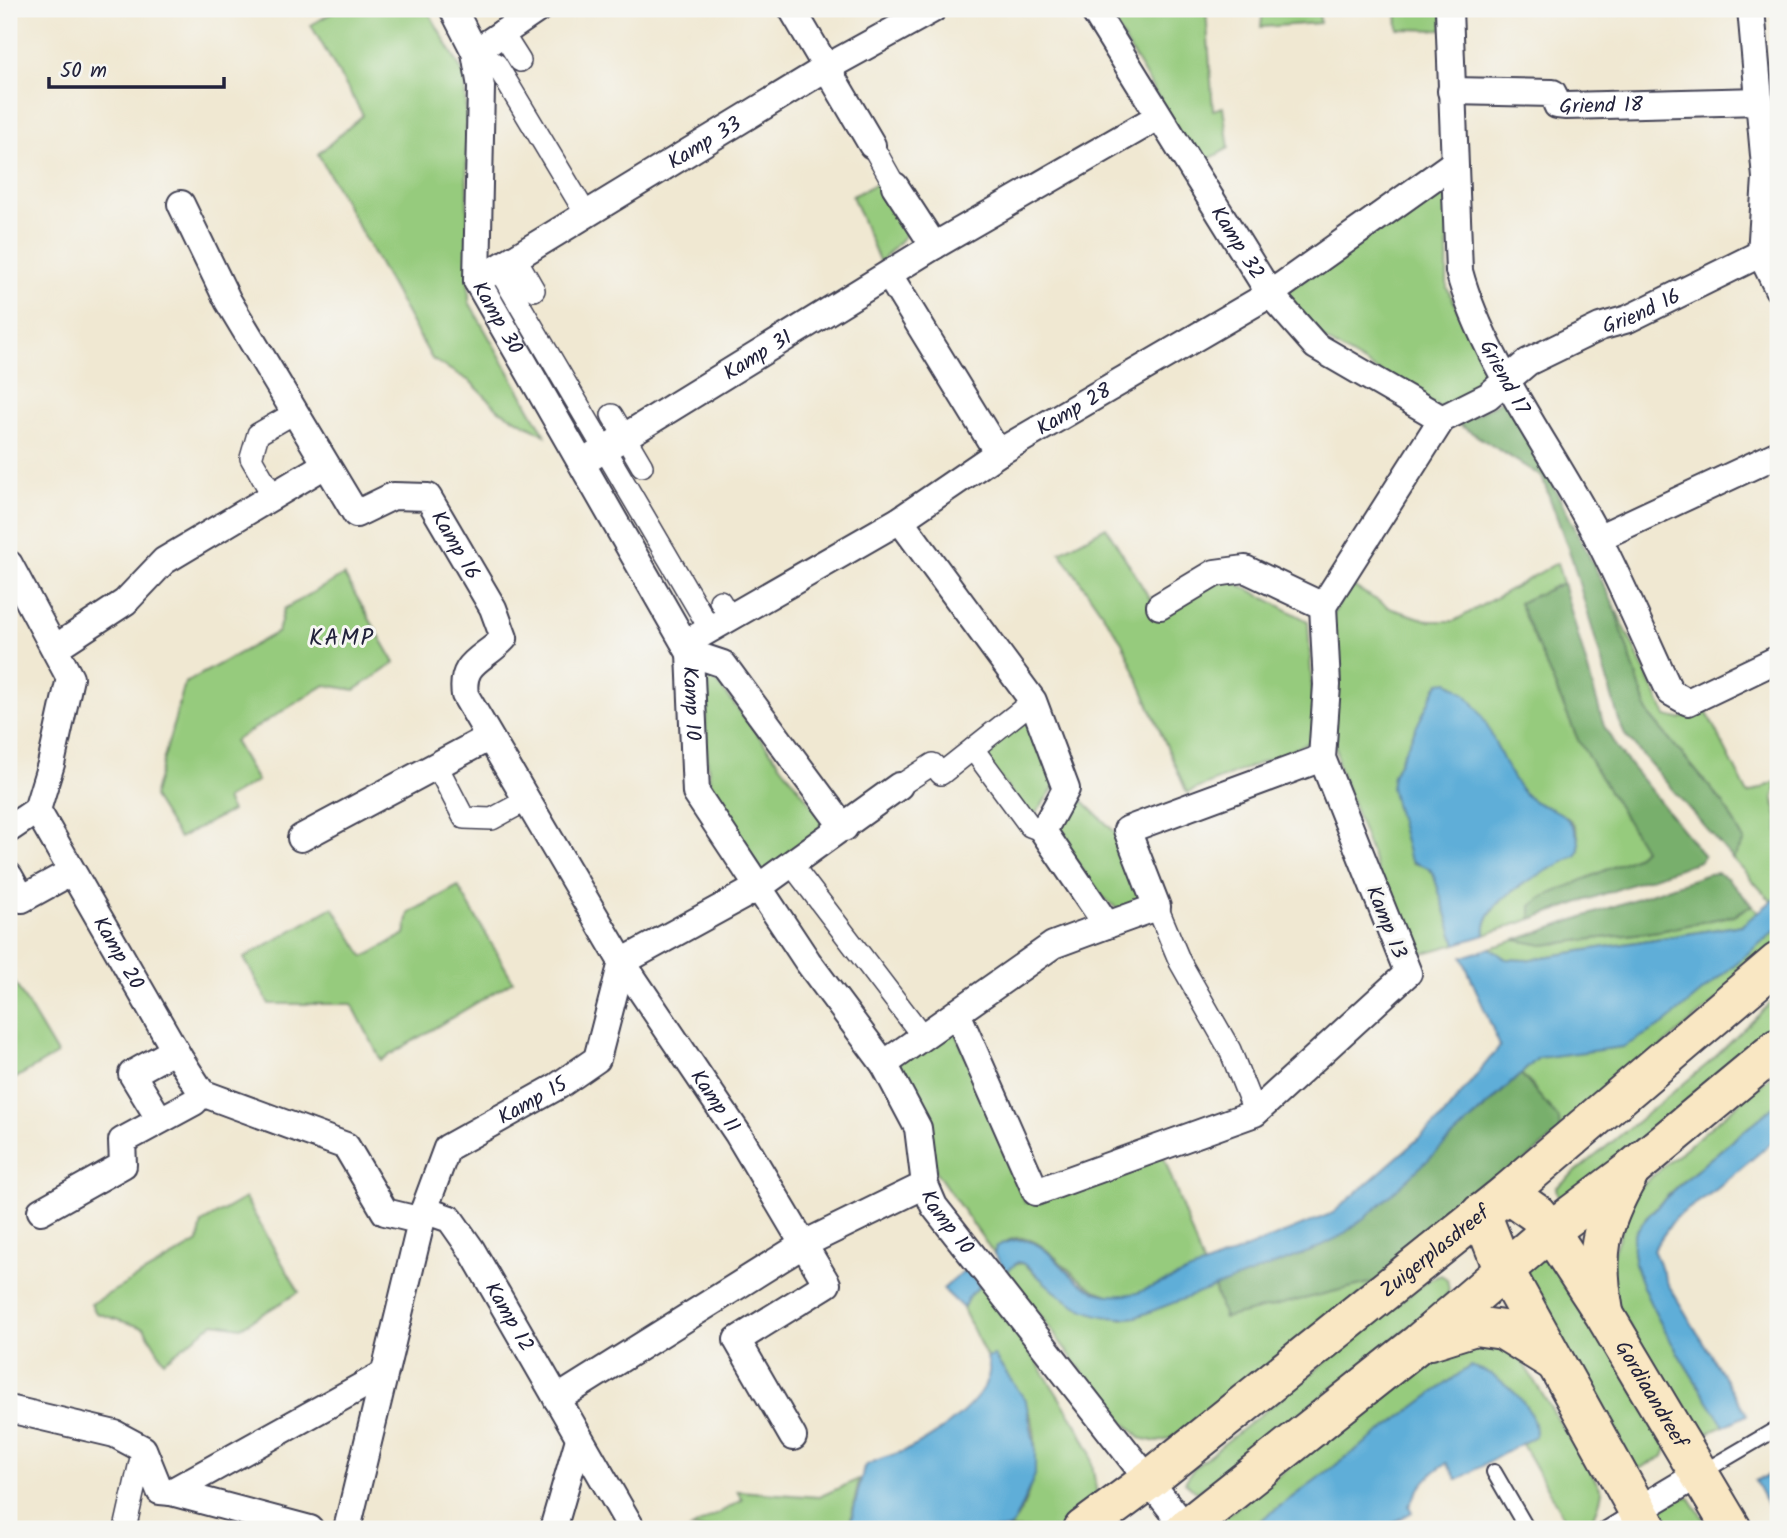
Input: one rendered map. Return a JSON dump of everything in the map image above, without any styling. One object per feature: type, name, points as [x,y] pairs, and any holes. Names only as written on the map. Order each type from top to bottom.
[{"type":"main road","name":"Zuigerplasdreef","points":[[1083,1529],[1148,1481],[1494,1203],[1778,962]]},
{"type":"main road","points":[[1186,1529],[1419,1343],[1550,1231],[1631,1170],[1778,1048]]},
{"type":"main road","name":"Gordiaandreef","points":[[1604,1314],[1598,1266],[1600,1241],[1605,1217],[1631,1170]]},
{"type":"main road","name":"Gordiaandreef","points":[[1494,1203],[1537,1213],[1604,1314],[1731,1529]]},
{"type":"main road","points":[[1494,1203],[1505,1270],[1553,1361],[1630,1523]]},
{"type":"main road","points":[[1419,1343],[1475,1326],[1503,1330],[1553,1361]]},
{"type":"street","name":"Kamp 30","points":[[453,9],[475,52],[481,87],[497,269],[717,614]]},
{"type":"street","points":[[538,9],[501,31],[475,52],[496,64],[593,199]]},
{"type":"street","points":[[792,9],[895,186],[934,246]]},
{"type":"street","name":"Kamp 33","points":[[497,269],[593,199],[933,9]]},
{"type":"street","name":"Kamp 32","points":[[1093,9],[1270,294],[1316,346],[1442,419]]},
{"type":"street","name":"Griend 17","points":[[1449,9],[1458,271],[1466,297],[1508,381],[1598,538],[1670,692],[1688,702],[1778,659]]},
{"type":"street","points":[[1751,9],[1770,250],[1778,289]]},
{"type":"street","points":[[501,31],[514,65],[593,199]]},
{"type":"street","name":"Griend 18","points":[[1451,91],[1553,93],[1557,105],[1566,106],[1760,101]]},
{"type":"street","name":"Kamp 31","points":[[605,437],[1158,117]]},
{"type":"street","name":"Kamp 28","points":[[688,648],[717,614],[900,520],[998,453],[1270,294],[1454,163]]},
{"type":"street","name":"Kamp 16","points":[[181,204],[228,301],[356,514],[393,496],[428,497],[493,608],[504,638],[466,670],[463,680],[465,695],[622,962]]},
{"type":"street","name":"Griend 16","points":[[1508,381],[1528,362],[1600,327],[1628,319],[1770,250]]},
{"type":"street","name":"Kamp 30","points":[[497,269],[529,293],[605,437],[688,648]]},
{"type":"street","points":[[889,275],[998,453]]},
{"type":"street","points":[[1160,606],[1215,573],[1245,569],[1323,606],[1442,419],[1508,381]]},
{"type":"street","points":[[273,496],[251,458],[258,434],[296,412]]},
{"type":"street","name":"Kamp 30","points":[[605,437],[636,469],[717,614]]},
{"type":"street","points":[[1598,538],[1778,454]]},
{"type":"street","points":[[55,648],[125,602],[164,561],[325,466]]},
{"type":"street","points":[[900,520],[1033,701],[1066,789],[1043,831]]},
{"type":"street","points":[[9,564],[70,678],[51,764],[37,810],[9,829]]},
{"type":"street","name":"Kamp 13","points":[[957,1013],[1036,1192],[1255,1113],[1408,973],[1322,758],[1327,685],[1323,606]]},
{"type":"street","name":"Kamp 10","points":[[844,828],[723,664],[688,648],[696,793],[808,962],[884,1064],[918,1128],[925,1185],[934,1206],[1186,1529]]},
{"type":"street","points":[[622,962],[759,887],[933,764],[941,774],[1033,701]]},
{"type":"street","points":[[301,838],[488,738]]},
{"type":"street","points":[[973,749],[1030,826],[1043,831],[1107,925]]},
{"type":"street","points":[[1255,1113],[1230,1050],[1180,962],[1127,830],[1322,758]]},
{"type":"street","points":[[436,764],[464,818],[492,819],[527,800]]},
{"type":"street","name":"Kamp 20","points":[[37,810],[202,1093]]},
{"type":"street","points":[[792,865],[924,1038]]},
{"type":"street","points":[[9,876],[22,899],[71,872]]},
{"type":"street","points":[[884,1064],[1053,945],[1157,907]]},
{"type":"street","name":"Kamp 15","points":[[347,1529],[382,1375],[423,1215],[447,1148],[558,1086],[597,1059],[622,962]]},
{"type":"street","name":"Kamp 11","points":[[622,962],[732,1124],[828,1284],[737,1340],[793,1437]]},
{"type":"street","points":[[160,1120],[132,1074],[175,1050]]},
{"type":"street","points":[[41,1211],[123,1165],[122,1142],[194,1102],[202,1093],[346,1146],[385,1212],[423,1215]]},
{"type":"street","points":[[556,1399],[804,1244],[925,1185]]},
{"type":"street","name":"Kamp 12","points":[[423,1215],[450,1219],[471,1250],[632,1529]]},
{"type":"street","points":[[170,1492],[382,1375]]},
{"type":"street","points":[[9,1409],[116,1434],[143,1449],[160,1491],[310,1529]]},
{"type":"street","points":[[554,1529],[579,1439]]},
{"type":"street","points":[[125,1529],[143,1449]]},
{"type":"street","points":[[1630,1523],[1699,1474]]},
{"type":"lane","points":[[1699,1474],[1778,1428]]},
{"type":"lane","points":[[1494,1472],[1527,1529]]},
{"type":"green space","points":[[339,9],[427,9],[465,76],[469,302],[545,435],[499,410],[471,382],[432,359],[318,154],[363,115],[311,25]]},
{"type":"green space","points":[[1106,9],[1206,9],[1213,110],[1223,107],[1229,148],[1198,165]]},
{"type":"green space","points":[[1263,9],[1319,9],[1320,23],[1261,27]]},
{"type":"green space","points":[[1397,9],[1442,9],[1442,30],[1398,29]]},
{"type":"green space","points":[[882,181],[911,229],[880,263],[852,196]]},
{"type":"green space","points":[[1448,187],[1447,288],[1496,385],[1445,411],[1302,326],[1277,297]]},
{"type":"green space","points":[[1508,397],[1612,601],[1649,715],[1724,804],[1744,841],[1733,859],[1625,735],[1572,559],[1542,477],[1458,424]]},
{"type":"green space","points":[[1106,527],[1150,599],[1231,580],[1308,621],[1315,740],[1187,793],[1122,642],[1060,552]]},
{"type":"green space","points":[[1557,563],[1563,583],[1519,603],[1644,849],[1636,857],[1531,906],[1531,919],[1485,935],[1486,922],[1493,909],[1520,886],[1579,852],[1578,837],[1575,826],[1569,819],[1524,794],[1506,768],[1483,719],[1462,691],[1448,682],[1437,686],[1393,775],[1413,863],[1428,867],[1433,873],[1456,944],[1410,957],[1338,765],[1332,712],[1332,617],[1349,584],[1392,609],[1430,621],[1454,621]]},
{"type":"green space","points":[[344,575],[395,663],[355,690],[325,685],[234,741],[257,781],[226,799],[231,811],[179,838],[153,797],[185,683],[278,632],[284,609]]},
{"type":"green space","points":[[1563,583],[1604,726],[1618,750],[1704,856],[1700,861],[1531,919],[1531,906],[1543,897],[1636,857],[1644,849],[1578,740],[1519,603]]},
{"type":"green space","points":[[1612,601],[1666,716],[1679,719],[1705,709],[1748,794],[1778,781],[1773,800],[1778,820],[1778,896],[1772,902],[1733,859],[1744,841],[1724,804],[1649,715]]},
{"type":"green space","points":[[708,670],[827,825],[762,874],[712,798],[705,742]]},
{"type":"green space","points":[[1024,715],[1059,781],[1032,818],[977,750]]},
{"type":"green space","points":[[1077,795],[1127,844],[1141,901],[1121,912],[1103,897],[1055,833]]},
{"type":"green space","points":[[1718,873],[1727,878],[1752,905],[1734,915],[1660,931],[1543,945],[1516,940],[1708,874]]},
{"type":"green space","points":[[458,886],[513,981],[381,1060],[352,1004],[269,1004],[244,958],[333,907],[364,957],[405,934],[409,913]]},
{"type":"green space","points":[[1752,905],[1759,913],[1742,925],[1525,960],[1506,959],[1490,948],[1516,940],[1543,945],[1660,931],[1734,915]]},
{"type":"green space","points":[[1775,931],[1778,935],[1778,949],[1560,1132],[1533,1086],[1521,1074],[1538,1058],[1573,1052],[1756,946]]},
{"type":"green space","points":[[9,973],[57,1054],[9,1082]]},
{"type":"green space","points":[[1778,996],[1778,1030],[1564,1203],[1558,1197],[1556,1188],[1710,1062]]},
{"type":"green space","points":[[956,1032],[1025,1203],[1162,1152],[1204,1267],[1149,1290],[1116,1296],[1102,1293],[1088,1285],[1040,1245],[1028,1239],[1008,1240],[996,1247],[994,1254],[936,1172],[922,1095],[897,1061]]},
{"type":"green space","points":[[1778,1070],[1778,1103],[1676,1188],[1641,1224],[1634,1237],[1633,1255],[1651,1304],[1682,1360],[1724,1426],[1696,1438],[1611,1295],[1606,1273],[1636,1190]]},
{"type":"green space","points":[[1521,1074],[1559,1119],[1560,1132],[1378,1281],[1224,1318],[1214,1287],[1311,1251],[1482,1111]]},
{"type":"green space","points":[[245,1198],[299,1292],[241,1327],[214,1323],[164,1361],[144,1328],[96,1313],[91,1304],[198,1242],[202,1223]]},
{"type":"green space","points":[[1547,1241],[1667,1448],[1664,1456],[1641,1468],[1630,1467],[1514,1269]]},
{"type":"green space","points":[[1023,1263],[1041,1279],[1122,1319],[1136,1317],[1214,1287],[1224,1317],[1378,1281],[1170,1439],[1157,1442],[1140,1438],[1108,1406],[1007,1271],[1012,1265]]},
{"type":"green space","points":[[1441,1275],[1447,1279],[1449,1290],[1445,1298],[1221,1477],[1197,1492],[1185,1482],[1194,1468],[1428,1280]]},
{"type":"green space","points":[[980,1286],[1038,1364],[1090,1451],[1097,1496],[1092,1508],[1062,1529],[1008,1529],[1016,1519],[1028,1492],[1034,1460],[1034,1430],[1024,1401],[994,1356],[987,1358],[963,1309],[969,1296]]},
{"type":"green space","points":[[1488,1338],[1520,1358],[1602,1491],[1593,1517],[1584,1526],[1570,1529],[1522,1444],[1535,1436],[1470,1366],[1249,1529],[1209,1529],[1447,1348]]},
{"type":"green space","points":[[859,1479],[849,1529],[690,1529],[742,1500],[737,1491],[819,1497]]},
{"type":"green space","points":[[1675,1497],[1689,1497],[1710,1529],[1659,1529],[1655,1522],[1664,1502]]},
{"type":"water","points":[[1448,682],[1462,691],[1474,704],[1514,780],[1524,793],[1536,803],[1563,815],[1575,830],[1579,846],[1577,855],[1518,887],[1504,898],[1493,909],[1486,922],[1485,935],[1456,944],[1433,873],[1409,857],[1391,788],[1393,775],[1434,691],[1440,683]]},
{"type":"water","points":[[1778,896],[1778,928],[1664,1024],[1623,1047],[1538,1058],[1373,1211],[1341,1236],[1311,1251],[1136,1317],[1122,1318],[1086,1311],[1053,1290],[1026,1265],[1018,1262],[1007,1271],[994,1254],[996,1247],[1013,1240],[1027,1241],[1039,1246],[1072,1276],[1099,1293],[1137,1293],[1333,1213],[1440,1120],[1500,1046],[1462,957],[1490,948],[1506,959],[1525,960],[1742,925]]},
{"type":"water","points":[[1778,1103],[1778,1137],[1717,1189],[1675,1218],[1653,1250],[1668,1284],[1747,1415],[1724,1426],[1651,1305],[1633,1255],[1634,1237],[1641,1224],[1676,1189]]},
{"type":"water","points":[[966,1269],[980,1286],[969,1296],[963,1308],[943,1289]]},
{"type":"water","points":[[994,1356],[1026,1401],[1035,1448],[1035,1475],[1013,1525],[1008,1529],[849,1529],[864,1467],[921,1443],[950,1423],[976,1398],[985,1385],[989,1371],[987,1358]]},
{"type":"water","points":[[1470,1366],[1492,1375],[1514,1392],[1530,1413],[1535,1436],[1457,1480],[1447,1463],[1429,1476],[1420,1487],[1409,1506],[1412,1512],[1382,1529],[1249,1529]]},
{"type":"water","points":[[1777,1471],[1778,1474],[1778,1525],[1755,1481]]},
{"type":"district","name":"KAMP","points":[[342,637]]}]
